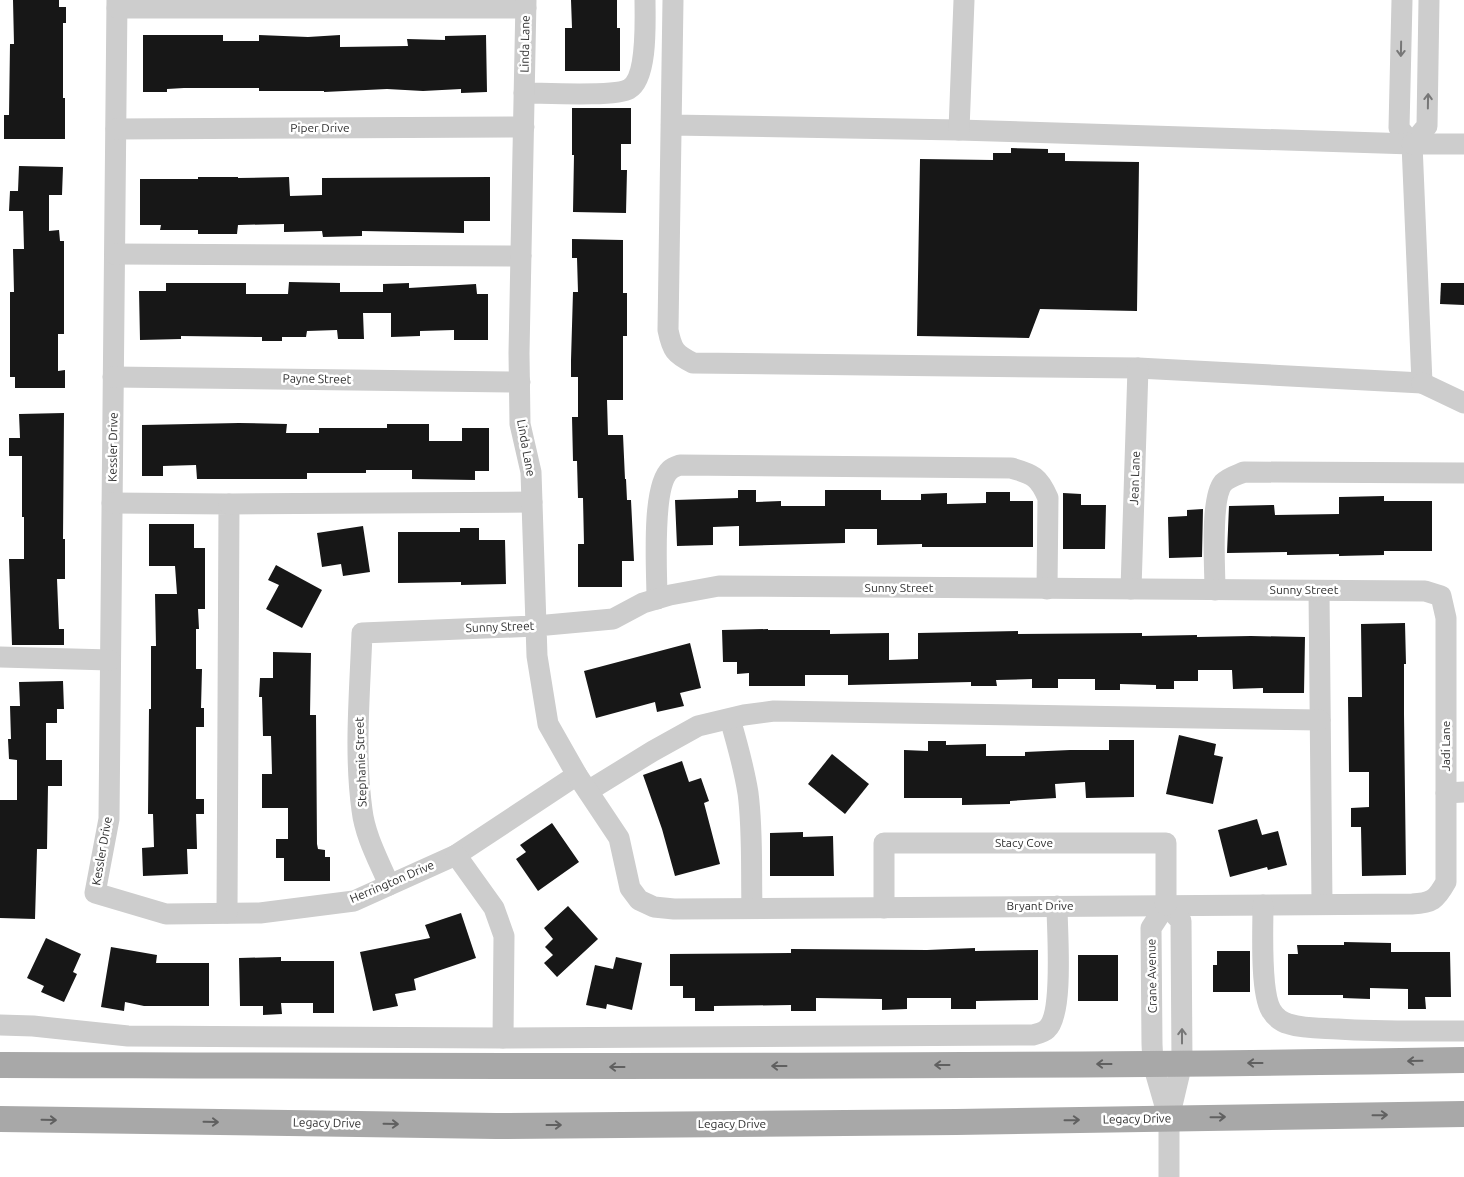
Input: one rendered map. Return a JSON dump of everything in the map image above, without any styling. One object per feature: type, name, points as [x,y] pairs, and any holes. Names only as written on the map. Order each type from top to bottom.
[{"type":"main road","points":[[0,1065],[650,1067],[1464,1060]]},
{"type":"main road","name":"Legacy Drive","points":[[0,1119],[506,1126],[946,1122],[1464,1114]]},
{"type":"street","points":[[524,93],[612,94],[629,89],[636,81],[642,65],[645,0]]},
{"type":"street","points":[[673,0],[668,330],[672,347],[680,357],[693,363],[1138,368],[1422,383],[1464,403]]},
{"type":"street","points":[[959,130],[964,0]]},
{"type":"street","points":[[1402,0],[1399,128],[1412,144],[1422,383]]},
{"type":"street","points":[[1412,144],[1427,126],[1429,0]]},
{"type":"street","points":[[117,4],[526,4]]},
{"type":"street","name":"Kessler Drive","points":[[95,893],[109,819],[117,4]]},
{"type":"street","name":"Linda Lane","points":[[526,4],[520,424],[531,472],[537,656],[548,724],[619,838],[630,888],[639,900]]},
{"type":"street","points":[[671,125],[959,130],[1464,144]]},
{"type":"street","name":"Piper Drive","points":[[116,129],[524,127]]},
{"type":"street","points":[[115,254],[521,256]]},
{"type":"street","name":"Jean Lane","points":[[1131,589],[1138,368]]},
{"type":"street","name":"Payne Street","points":[[114,377],[520,382]]},
{"type":"street","points":[[657,599],[658,505],[661,487],[670,469],[680,465],[1011,468],[1027,472],[1036,477],[1048,498],[1047,589]]},
{"type":"street","points":[[1216,590],[1216,508],[1218,494],[1223,483],[1231,477],[1244,472],[1464,473]]},
{"type":"street","points":[[112,503],[532,502]]},
{"type":"street","points":[[227,913],[229,504]]},
{"type":"street","name":"Sunny Street","points":[[362,633],[536,626],[613,619],[643,603],[719,586],[1425,591],[1441,596]]},
{"type":"street","points":[[1318,590],[1322,904]]},
{"type":"street","name":"Jadi Lane","points":[[1439,895],[1446,882],[1455,792],[1446,618],[1441,596]]},
{"type":"street","name":"Stephanie Street","points":[[362,633],[358,751],[362,810],[366,830],[389,885]]},
{"type":"street","points":[[0,657],[110,660]]},
{"type":"street","name":"Herrington Drive","points":[[95,893],[166,914],[260,913],[354,901],[456,855],[583,783],[653,750],[698,726],[774,711],[1320,720]]},
{"type":"street","points":[[730,719],[739,748],[748,794],[752,908]]},
{"type":"street","name":"Stacy Cove","points":[[884,908],[884,843],[1166,844],[1166,906]]},
{"type":"street","points":[[456,855],[494,908],[504,936],[503,1038]]},
{"type":"street","name":"Bryant Drive","points":[[639,900],[654,907],[674,909],[884,908],[1428,903],[1439,895]]},
{"type":"street","points":[[1263,905],[1266,997],[1271,1011],[1279,1019],[1288,1024],[1305,1028],[1373,1031],[1464,1031]]},
{"type":"street","points":[[0,1025],[33,1026],[128,1036],[503,1038],[1033,1035],[1047,1030],[1055,1018],[1058,1002],[1057,906]]},
{"type":"street","name":"Crane Avenue","points":[[1168,1177],[1169,1118],[1182,1063],[1181,921],[1166,906],[1151,928],[1153,1064],[1169,1118]]},
{"type":"building","points":[[13,0],[59,0],[59,7],[66,7],[66,23],[63,23],[65,139],[4,139],[4,115],[9,115],[10,44],[14,44]]},
{"type":"building","points":[[571,0],[617,0],[617,28],[620,28],[620,71],[565,71],[565,28],[572,28]]},
{"type":"building","points":[[143,35],[223,35],[223,41],[259,41],[259,35],[308,37],[340,35],[340,47],[408,46],[407,39],[445,40],[445,36],[486,35],[487,92],[461,93],[461,89],[423,91],[387,89],[324,92],[259,91],[259,88],[184,88],[167,89],[167,92],[143,92]]},
{"type":"building","points":[[572,108],[631,108],[631,144],[621,144],[621,170],[627,170],[626,213],[573,212],[574,155],[572,155]]},
{"type":"building","points":[[1011,148],[1048,149],[1048,153],[1065,153],[1065,161],[1139,162],[1137,311],[1040,309],[1029,338],[917,336],[920,159],[993,160],[993,153],[1011,153]]},
{"type":"building","points":[[19,166],[63,167],[62,195],[49,195],[49,231],[59,230],[60,241],[64,241],[64,334],[58,334],[58,371],[65,370],[65,388],[15,388],[15,377],[10,377],[10,292],[14,292],[13,249],[24,249],[23,211],[9,211],[10,191],[18,191]]},
{"type":"building","points":[[198,177],[289,177],[290,196],[322,195],[322,178],[490,177],[490,221],[464,221],[464,233],[362,231],[362,236],[323,237],[322,231],[284,232],[284,224],[238,225],[237,234],[198,234],[198,230],[160,230],[161,225],[140,225],[140,179],[198,179]]},
{"type":"building","points":[[572,239],[623,240],[623,293],[627,293],[627,336],[623,336],[623,400],[607,400],[608,435],[623,435],[627,500],[631,500],[634,561],[622,561],[622,587],[578,587],[578,544],[584,544],[583,498],[578,498],[577,461],[573,461],[572,417],[578,417],[578,377],[571,377],[573,292],[578,292],[577,258],[572,258]]},
{"type":"building","points":[[289,282],[340,283],[340,292],[383,292],[383,284],[409,283],[409,288],[476,284],[477,294],[488,294],[488,340],[454,340],[454,330],[420,331],[420,336],[391,337],[391,313],[363,313],[364,339],[338,339],[337,330],[307,331],[306,337],[282,337],[282,341],[262,341],[262,337],[181,336],[181,339],[140,340],[139,291],[166,291],[166,283],[246,283],[246,294],[288,294]]},
{"type":"building","points":[[1441,283],[1464,283],[1464,305],[1440,304]]},
{"type":"building","points":[[64,413],[63,539],[65,539],[65,579],[57,579],[59,629],[64,629],[64,645],[12,645],[9,559],[24,559],[24,517],[22,517],[22,456],[9,456],[9,438],[20,438],[19,414]]},
{"type":"building","points":[[287,424],[286,433],[319,433],[319,428],[387,428],[387,424],[429,424],[429,441],[462,441],[462,428],[489,428],[489,471],[475,471],[475,480],[412,479],[412,470],[366,470],[366,473],[307,473],[307,479],[197,479],[196,465],[163,466],[163,476],[142,476],[142,425]]},
{"type":"building","points":[[738,490],[756,490],[756,502],[781,501],[781,506],[825,506],[825,490],[881,490],[881,500],[921,500],[921,494],[947,493],[947,504],[986,503],[986,492],[1010,492],[1010,501],[1033,501],[1033,547],[922,547],[922,544],[877,545],[877,529],[845,529],[845,543],[739,546],[739,526],[713,527],[713,545],[677,546],[675,500],[738,498]]},
{"type":"building","points":[[1063,493],[1081,494],[1081,505],[1106,505],[1105,549],[1063,549]]},
{"type":"building","points":[[1384,496],[1384,501],[1432,501],[1432,551],[1384,551],[1384,555],[1339,556],[1339,554],[1287,555],[1287,552],[1227,553],[1229,506],[1274,505],[1275,515],[1339,514],[1339,497]]},
{"type":"building","points":[[1203,509],[1202,557],[1169,558],[1168,517],[1187,516],[1187,510]]},
{"type":"building","points":[[149,524],[194,524],[194,548],[205,548],[205,609],[198,609],[199,629],[196,629],[196,669],[202,669],[201,708],[204,708],[204,727],[196,727],[196,799],[204,799],[204,814],[196,814],[197,849],[187,849],[188,874],[143,876],[142,848],[154,847],[153,814],[148,814],[151,646],[156,646],[155,594],[177,594],[175,566],[149,566]]},
{"type":"building","points":[[363,526],[370,572],[343,576],[341,564],[322,567],[317,533]]},
{"type":"building","points":[[460,528],[479,528],[479,540],[505,540],[506,584],[461,585],[461,582],[398,583],[398,532],[460,532]]},
{"type":"building","points":[[276,565],[322,590],[302,628],[266,609],[279,585],[268,580]]},
{"type":"building","points":[[1405,623],[1406,875],[1362,876],[1361,827],[1351,827],[1351,808],[1369,807],[1369,772],[1349,772],[1348,697],[1362,697],[1361,624]]},
{"type":"building","points":[[722,630],[830,630],[830,634],[889,633],[889,660],[918,659],[918,633],[1018,631],[1018,634],[1142,633],[1142,636],[1305,637],[1304,693],[1263,693],[1263,688],[1233,689],[1232,670],[1198,670],[1198,681],[1174,681],[1174,689],[1156,689],[1156,685],[1120,684],[1120,690],[1095,690],[1095,679],[1058,679],[1058,688],[1032,688],[1032,679],[996,680],[997,686],[971,686],[971,682],[848,685],[848,675],[805,675],[805,686],[749,686],[749,673],[737,674],[737,662],[723,662]]},
{"type":"building","points":[[690,643],[701,688],[680,693],[684,706],[657,712],[655,702],[596,718],[584,671]]},
{"type":"building","points":[[273,652],[311,653],[310,715],[316,715],[317,844],[318,849],[325,850],[325,857],[330,857],[330,881],[284,881],[284,858],[276,858],[276,839],[288,839],[288,808],[262,808],[262,774],[272,774],[271,736],[263,736],[262,697],[259,697],[260,678],[273,678]]},
{"type":"building","points":[[63,681],[64,709],[57,709],[57,723],[46,723],[46,760],[62,760],[62,786],[48,786],[47,849],[37,849],[35,919],[0,918],[0,800],[17,800],[17,760],[9,759],[8,739],[11,739],[10,706],[20,706],[19,682]]},
{"type":"building","points":[[1179,735],[1216,744],[1214,755],[1223,757],[1213,804],[1166,794]]},
{"type":"building","points":[[1109,740],[1134,740],[1134,797],[1086,798],[1085,782],[1055,784],[1056,798],[1010,801],[1010,804],[962,805],[962,798],[904,798],[904,750],[928,751],[928,741],[946,741],[946,745],[986,744],[986,756],[1025,756],[1025,752],[1109,750]]},
{"type":"building","points":[[832,754],[869,784],[845,814],[808,784]]},
{"type":"building","points":[[682,761],[689,782],[701,778],[709,801],[704,803],[720,864],[675,876],[662,829],[643,775]]},
{"type":"building","points":[[1257,819],[1262,835],[1278,831],[1287,865],[1268,870],[1267,867],[1230,877],[1218,830]]},
{"type":"building","points":[[552,823],[579,862],[538,891],[516,859],[526,852],[520,845]]},
{"type":"building","points":[[803,832],[803,837],[833,836],[834,876],[770,876],[770,833]]},
{"type":"building","points":[[568,906],[598,939],[557,977],[544,963],[553,955],[545,947],[553,939],[544,928]]},
{"type":"building","points":[[461,913],[476,958],[414,979],[416,990],[395,994],[398,1006],[373,1011],[360,952],[430,938],[425,925]]},
{"type":"building","points":[[46,938],[81,954],[73,972],[77,974],[64,1002],[41,992],[44,986],[27,978]]},
{"type":"building","points":[[1344,942],[1391,943],[1391,952],[1450,952],[1451,997],[1425,997],[1426,1009],[1408,1009],[1408,989],[1370,988],[1370,999],[1343,998],[1343,995],[1288,995],[1288,954],[1298,954],[1297,945],[1344,945]]},
{"type":"building","points":[[111,947],[157,955],[156,963],[209,963],[209,1006],[144,1006],[125,1002],[124,1011],[101,1007]]},
{"type":"building","points":[[975,948],[975,951],[1038,950],[1038,1000],[976,1001],[976,1009],[951,1009],[951,998],[907,998],[907,1009],[882,1010],[882,999],[816,998],[816,1011],[791,1011],[791,1005],[714,1006],[714,1011],[695,1011],[695,998],[683,998],[683,986],[670,986],[670,954],[791,953],[791,949],[927,950]]},
{"type":"building","points":[[1217,951],[1250,951],[1250,992],[1213,992],[1213,965],[1217,965]]},
{"type":"building","points":[[1078,955],[1118,955],[1118,1001],[1078,1001]]},
{"type":"building","points":[[281,957],[281,961],[334,961],[334,1013],[313,1013],[313,1003],[281,1003],[282,1014],[263,1015],[263,1006],[240,1006],[239,958]]},
{"type":"building","points":[[616,957],[642,963],[632,1010],[607,1004],[606,1009],[586,1005],[595,965],[613,969]]}]
